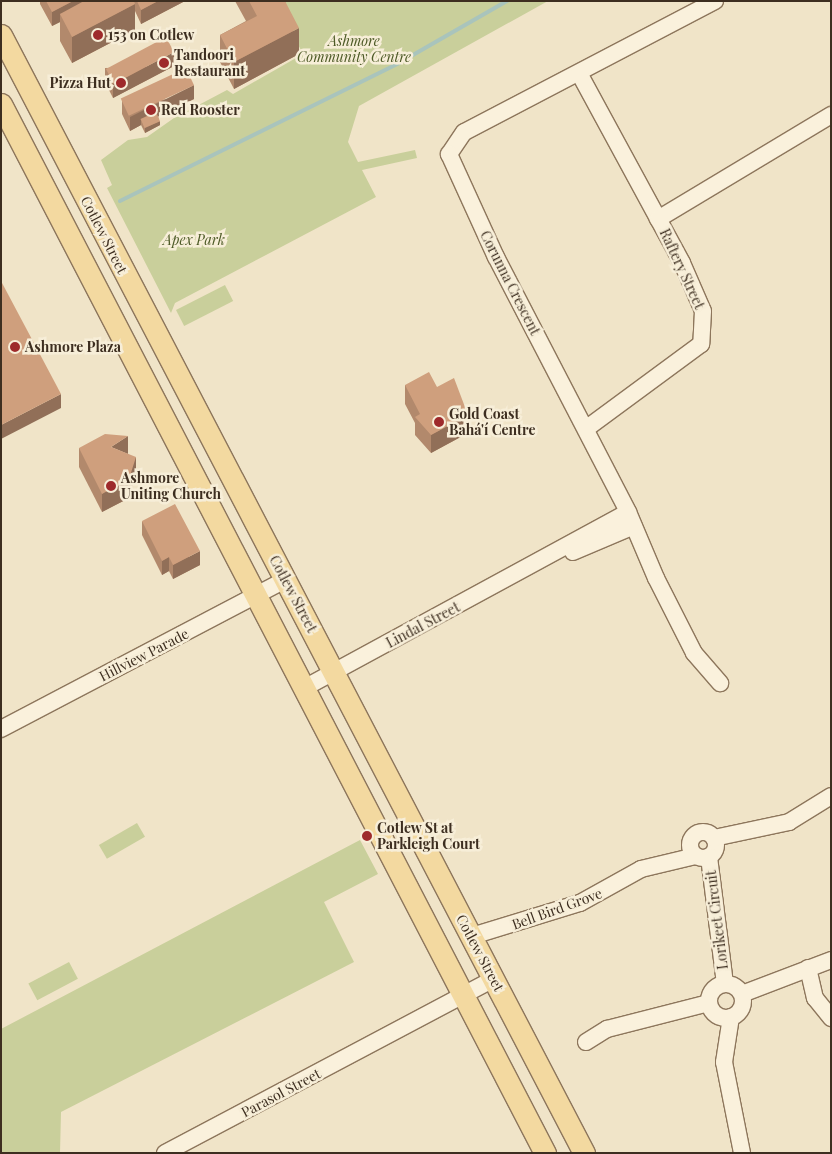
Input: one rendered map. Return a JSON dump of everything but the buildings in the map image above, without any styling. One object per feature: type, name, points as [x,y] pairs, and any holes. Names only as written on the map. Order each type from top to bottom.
[{"type":"main road","name":"Cotlew Street","points":[[1,35],[584,1153]]},
{"type":"main road","points":[[1,104],[466,994],[545,1153]]},
{"type":"street","name":"Corunna Crescent","points":[[715,1],[464,132],[450,154],[496,257],[587,428],[694,653],[720,683]]},
{"type":"street","name":"Raftery Street","points":[[579,73],[658,219],[703,311],[701,344],[587,428]]},
{"type":"street","points":[[658,219],[831,115]]},
{"type":"street","name":"Lindal Street","points":[[306,687],[540,563],[631,519]]},
{"type":"street","name":"Hillview Parade","points":[[1,729],[258,596],[285,580]]},
{"type":"street","points":[[714,838],[716,848],[702,856],[690,844],[695,835],[703,832],[714,838],[789,822],[831,796]]},
{"type":"street","name":"Bell Bird Grove","points":[[472,936],[570,906],[641,869],[702,856]]},
{"type":"street","name":"Lorikeet Circuit","points":[[702,856],[725,983]]},
{"type":"street","points":[[742,994],[831,960]]},
{"type":"street","points":[[808,968],[814,998],[831,1018]]},
{"type":"street","name":"Parasol Street","points":[[166,1153],[395,1032],[424,1025],[460,1006],[466,994],[494,979]]},
{"type":"street","points":[[731,1017],[714,1014],[708,1002],[712,990],[725,983],[742,994]]},
{"type":"street","points":[[742,994],[742,1008],[731,1017],[724,1062],[742,1153]]},
{"type":"street","points":[[586,1042],[614,1027],[708,1002]]},
{"type":"green space","points":[[275,1],[548,1],[359,106],[348,142],[358,162],[415,150],[417,158],[362,170],[376,197],[175,303],[171,313],[107,188],[112,185],[101,160],[128,140],[147,137],[174,118],[227,90],[233,94],[303,54]]},
{"type":"green space","points":[[225,285],[233,301],[184,326],[176,310]]},
{"type":"green space","points":[[137,823],[145,837],[107,859],[99,845]]},
{"type":"green space","points":[[360,840],[378,874],[324,902],[354,962],[61,1112],[60,1153],[1,1153],[1,1029]]},
{"type":"green space","points":[[69,962],[78,979],[37,1000],[28,984]]},
{"type":"waterway","points":[[120,201],[399,63],[507,1]]},
{"type":"place","name":"153 on Cotlew","points":[[98,35]]},
{"type":"place","name":"Tandoori Restaurant","points":[[164,63]]},
{"type":"place","name":"Pizza Hut","points":[[121,83]]},
{"type":"place","name":"Red Rooster","points":[[151,110]]},
{"type":"place","name":"Ashmore Plaza","points":[[15,347]]},
{"type":"place","name":"Gold Coast Bahá'í Centre","points":[[439,422]]},
{"type":"place","name":"Ashmore Uniting Church","points":[[111,486]]},
{"type":"place","name":"Cotlew St at Parkleigh Court","points":[[367,836]]},
{"type":"park label","name":"Ashmore Community Centre","points":[[354,49]]},
{"type":"park label","name":"Apex Park","points":[[194,240]]}]
